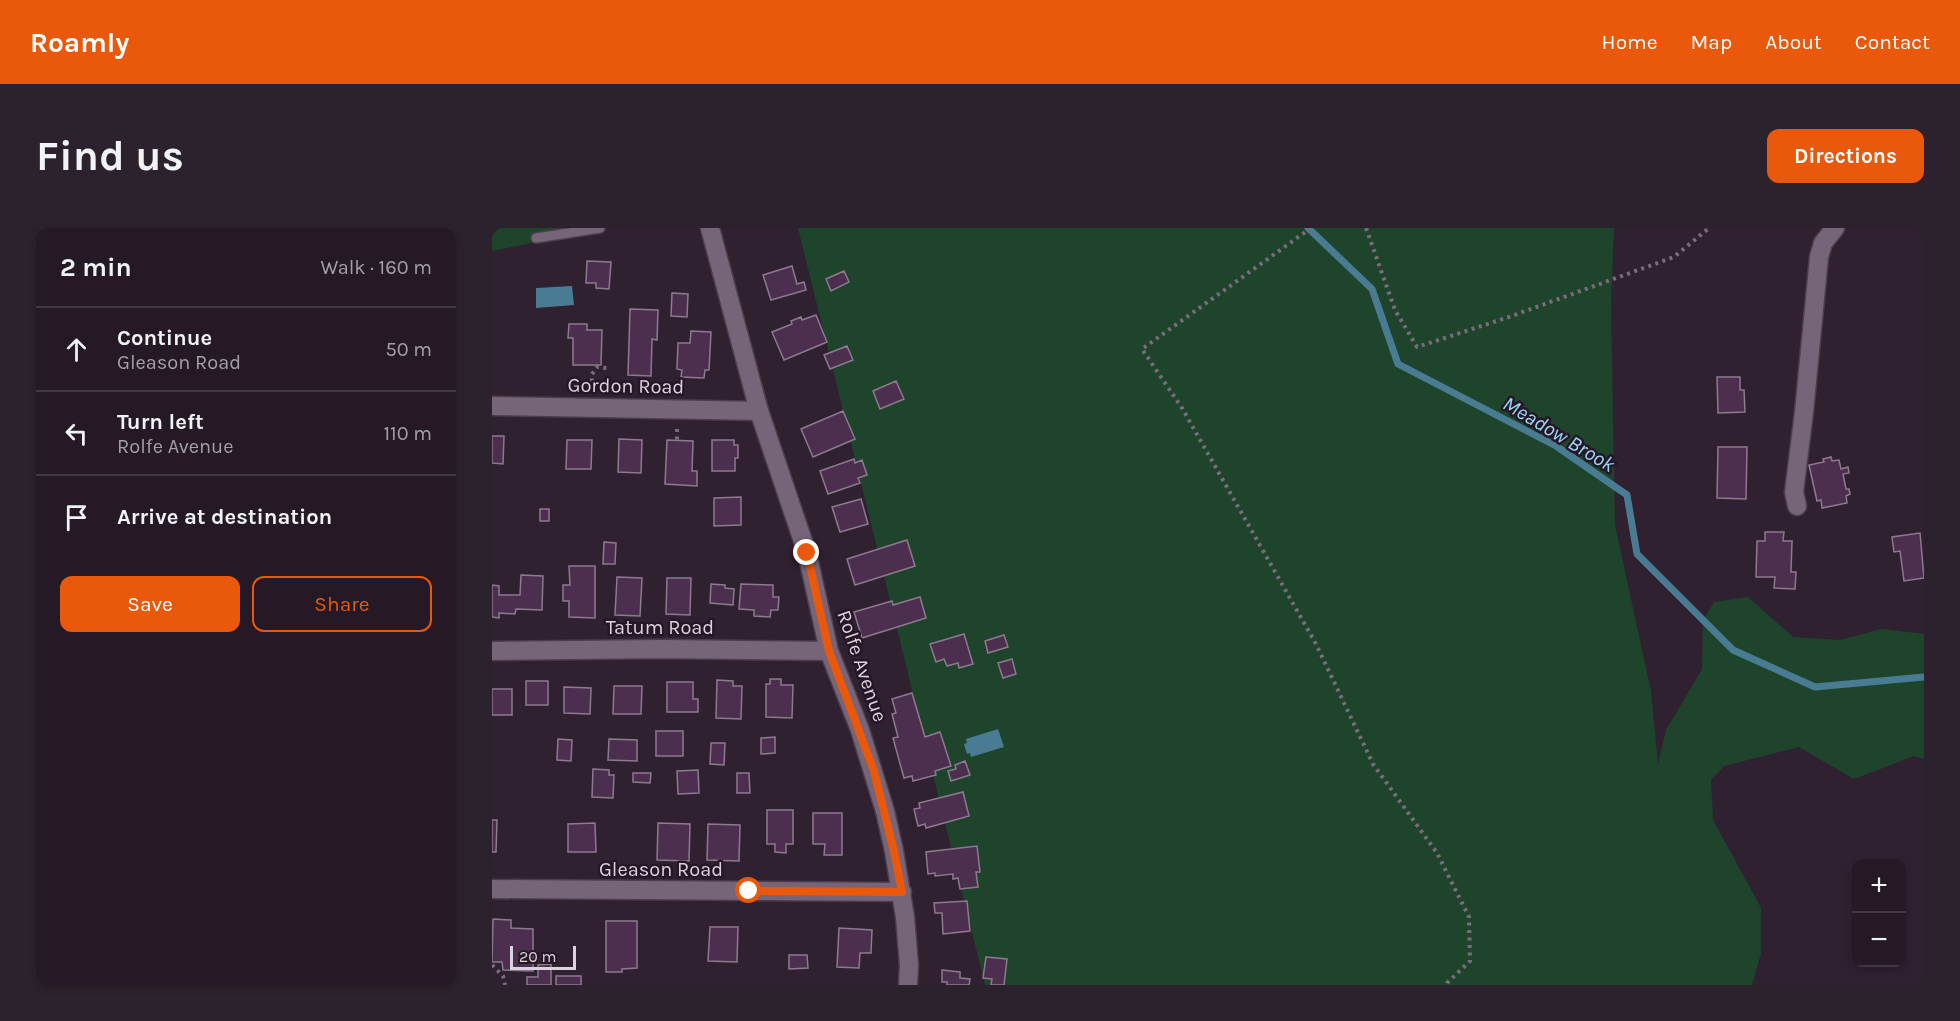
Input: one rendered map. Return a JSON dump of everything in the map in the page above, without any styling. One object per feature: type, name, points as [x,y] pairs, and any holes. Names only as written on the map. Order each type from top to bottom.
[{"type":"street","name":"Rolfe Avenue","points":[[710,228],[759,411],[807,553],[829,651],[874,771],[902,892],[908,943],[908,985]]},
{"type":"street","points":[[1797,506],[1794,492],[1819,257],[1822,243],[1835,228]]},
{"type":"street","name":"Gordon Road","points":[[492,406],[759,411]]},
{"type":"street","name":"Tatum Road","points":[[492,651],[829,651]]},
{"type":"street","name":"Gleason Road","points":[[492,889],[902,892]]},
{"type":"lane","points":[[536,238],[600,228]]},
{"type":"path","points":[[1311,228],[1142,349],[1182,408],[1316,644],[1373,764],[1437,853],[1469,917],[1470,961],[1446,983],[1447,985]]},
{"type":"path","points":[[1366,228],[1395,310],[1417,347],[1509,317],[1674,257],[1709,228]]},
{"type":"path","points":[[592,393],[592,374],[597,367],[607,368]]},
{"type":"path","points":[[492,965],[503,976],[505,985]]},
{"type":"green space","points":[[492,228],[607,228],[492,251]]},
{"type":"green space","points":[[798,228],[1614,228],[1611,306],[1615,525],[1651,691],[1658,764],[1666,730],[1702,669],[1703,621],[1714,602],[1748,597],[1793,637],[1840,640],[1881,629],[1924,634],[1924,759],[1914,756],[1854,779],[1799,747],[1724,766],[1711,780],[1713,820],[1761,908],[1761,953],[1752,985],[985,985]]},
{"type":"water","points":[[572,286],[574,305],[536,308],[536,288]]},
{"type":"water","points":[[998,729],[1004,747],[971,757],[970,753],[967,754],[964,744],[967,743],[966,739]]},
{"type":"building","points":[[587,261],[611,262],[609,289],[596,288],[596,283],[586,283]]},
{"type":"building","points":[[792,266],[797,284],[804,282],[806,290],[771,300],[763,275]]},
{"type":"building","points":[[844,271],[849,282],[831,291],[826,279]]},
{"type":"building","points":[[672,293],[688,294],[687,317],[671,316]]},
{"type":"building","points":[[630,309],[658,310],[657,340],[652,339],[651,376],[628,375]]},
{"type":"building","points":[[816,315],[827,342],[784,360],[772,332],[792,324],[791,321],[801,317],[802,320]]},
{"type":"building","points":[[569,324],[587,324],[587,330],[602,330],[601,365],[573,365],[573,338],[568,338]]},
{"type":"building","points":[[691,331],[711,332],[709,370],[705,370],[704,378],[681,377],[682,370],[677,369],[678,343],[690,343]]},
{"type":"building","points":[[847,346],[853,360],[830,369],[824,355]]},
{"type":"building","points":[[1717,377],[1740,377],[1740,390],[1744,390],[1745,412],[1718,413]]},
{"type":"building","points":[[896,381],[904,399],[880,409],[873,391]]},
{"type":"building","points":[[843,411],[855,439],[813,457],[801,429]]},
{"type":"building","points":[[492,436],[504,436],[503,464],[492,463]]},
{"type":"building","points":[[619,439],[642,440],[641,473],[618,472]]},
{"type":"building","points":[[567,440],[592,440],[591,469],[566,469]]},
{"type":"building","points":[[667,440],[693,441],[692,471],[697,471],[697,486],[665,484]]},
{"type":"building","points":[[712,440],[734,440],[734,445],[738,445],[735,471],[712,471]]},
{"type":"building","points":[[1718,447],[1747,447],[1746,499],[1717,498]]},
{"type":"building","points":[[1831,457],[1832,461],[1839,460],[1841,469],[1848,467],[1849,473],[1843,474],[1846,489],[1849,489],[1850,494],[1846,496],[1847,503],[1822,508],[1821,500],[1817,501],[1809,465],[1824,462],[1823,459]]},
{"type":"building","points":[[854,459],[855,463],[862,460],[867,475],[858,478],[860,483],[828,494],[820,471]]},
{"type":"building","points":[[741,497],[741,525],[714,526],[714,498]]},
{"type":"building","points":[[861,499],[868,524],[840,532],[832,507]]},
{"type":"building","points":[[540,509],[549,509],[549,521],[540,521]]},
{"type":"building","points":[[1765,532],[1784,532],[1783,541],[1792,541],[1791,572],[1796,572],[1795,589],[1774,588],[1775,577],[1756,577],[1757,541],[1765,541]]},
{"type":"building","points":[[1920,533],[1924,578],[1904,581],[1900,551],[1894,552],[1892,537]]},
{"type":"building","points":[[907,540],[915,566],[855,585],[847,559]]},
{"type":"building","points":[[604,542],[616,543],[615,564],[603,564]]},
{"type":"building","points":[[569,566],[595,566],[595,618],[569,617],[569,601],[563,601],[563,585],[570,585]]},
{"type":"building","points":[[521,575],[543,576],[542,610],[516,609],[515,614],[499,613],[499,618],[492,617],[492,585],[499,586],[499,595],[520,595]]},
{"type":"building","points":[[617,577],[642,578],[640,616],[615,615]]},
{"type":"building","points":[[667,578],[691,578],[690,615],[666,614]]},
{"type":"building","points":[[711,584],[725,585],[725,588],[734,589],[733,605],[710,603]]},
{"type":"building","points":[[741,584],[773,585],[773,597],[779,597],[778,610],[771,610],[770,617],[754,616],[754,610],[739,609]]},
{"type":"building","points":[[920,597],[926,618],[862,638],[854,612],[892,601],[893,605]]},
{"type":"building","points":[[964,634],[973,664],[959,668],[958,663],[947,666],[944,659],[936,662],[930,644]]},
{"type":"building","points":[[1004,635],[1008,647],[988,653],[985,641]]},
{"type":"building","points":[[1012,659],[1016,674],[1003,678],[998,663]]},
{"type":"building","points":[[770,679],[781,679],[781,685],[793,685],[792,718],[766,717],[766,684],[770,684]]},
{"type":"building","points":[[717,680],[733,681],[733,686],[742,686],[741,719],[716,718]]},
{"type":"building","points":[[526,681],[548,681],[548,705],[526,705]]},
{"type":"building","points":[[667,682],[693,682],[693,699],[698,699],[698,712],[667,712]]},
{"type":"building","points":[[614,686],[642,686],[641,714],[613,714]]},
{"type":"building","points":[[564,687],[591,688],[590,714],[564,713]]},
{"type":"building","points":[[492,689],[512,689],[512,715],[492,715]]},
{"type":"building","points":[[912,693],[925,737],[940,732],[951,766],[935,771],[936,775],[913,781],[912,776],[904,778],[893,738],[898,737],[892,714],[896,713],[892,699]]},
{"type":"building","points":[[656,731],[683,731],[683,756],[656,756]]},
{"type":"building","points":[[775,737],[775,753],[761,754],[761,738]]},
{"type":"building","points":[[558,739],[572,740],[571,761],[557,760]]},
{"type":"building","points":[[609,739],[637,740],[637,761],[608,760]]},
{"type":"building","points":[[711,743],[725,743],[724,765],[710,764]]},
{"type":"building","points":[[965,761],[970,775],[951,781],[948,771],[956,769],[955,765]]},
{"type":"building","points":[[593,769],[609,770],[609,775],[614,775],[613,798],[592,797]]},
{"type":"building","points":[[698,770],[699,793],[678,794],[677,771]]},
{"type":"building","points":[[633,773],[651,773],[650,783],[633,782]]},
{"type":"building","points":[[737,773],[749,773],[750,793],[737,793]]},
{"type":"building","points":[[963,792],[969,816],[926,828],[925,824],[918,826],[914,809],[920,808],[919,803]]},
{"type":"building","points":[[767,810],[793,810],[793,844],[786,844],[786,853],[775,852],[775,844],[767,844]]},
{"type":"building","points":[[813,813],[842,813],[842,855],[824,855],[825,844],[813,844]]},
{"type":"building","points":[[492,820],[497,820],[496,852],[492,852]]},
{"type":"building","points":[[595,823],[596,852],[568,852],[568,824]]},
{"type":"building","points":[[658,823],[690,824],[689,861],[657,860]]},
{"type":"building","points":[[708,824],[740,825],[739,861],[707,860]]},
{"type":"building","points":[[977,846],[980,872],[976,872],[978,887],[960,889],[958,878],[953,879],[953,874],[935,876],[935,873],[928,874],[926,852]]},
{"type":"building","points":[[967,901],[970,931],[943,934],[942,913],[935,913],[934,903]]},
{"type":"building","points":[[493,919],[511,920],[511,928],[533,929],[533,971],[503,970],[502,962],[492,962]]},
{"type":"building","points":[[606,921],[637,921],[637,968],[622,969],[622,972],[606,972]]},
{"type":"building","points":[[710,927],[738,927],[737,962],[708,961]]},
{"type":"building","points":[[839,928],[872,930],[871,953],[860,953],[859,968],[837,967]]},
{"type":"building","points":[[789,955],[807,955],[808,968],[789,969]]},
{"type":"building","points":[[986,957],[1007,959],[1004,985],[991,985],[992,979],[983,978]]},
{"type":"building","points":[[551,964],[551,985],[527,985],[527,977],[538,977],[538,965]]},
{"type":"building","points":[[942,970],[960,972],[960,978],[970,979],[969,985],[947,985],[947,982],[942,982]]},
{"type":"building","points":[[556,976],[581,976],[581,985],[556,985]]},
{"type":"waterway","name":"Meadow Brook","points":[[1308,228],[1372,289],[1398,364],[1556,446],[1627,495],[1637,554],[1733,650],[1815,687],[1924,677]]},
{"type":"route","points":[[749,891],[902,892],[874,771],[829,651],[807,553]]}]
